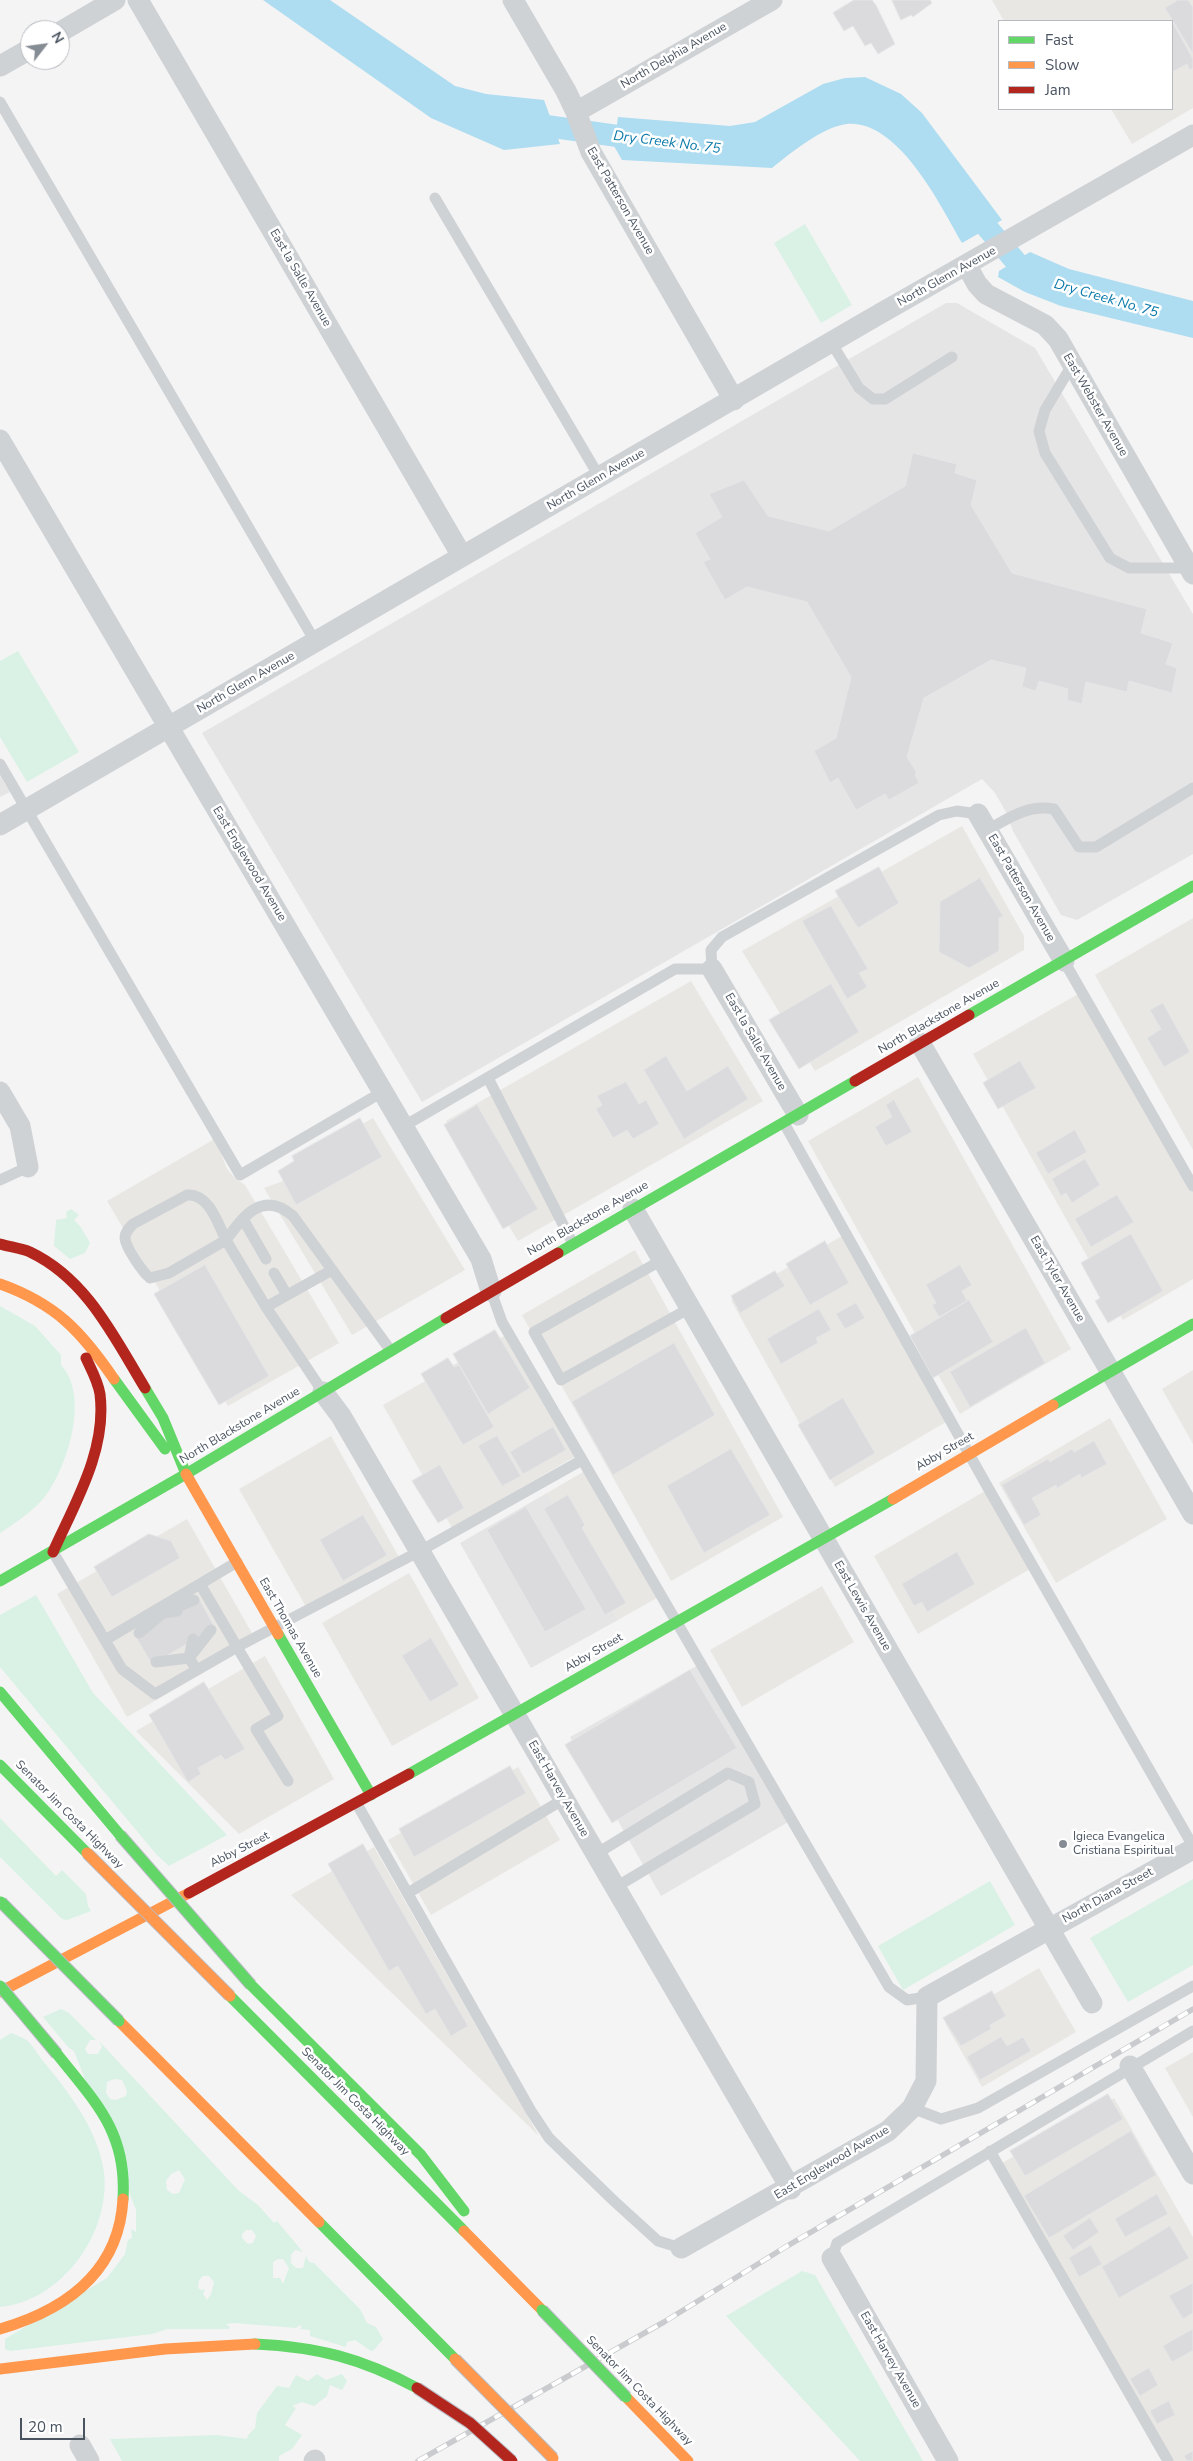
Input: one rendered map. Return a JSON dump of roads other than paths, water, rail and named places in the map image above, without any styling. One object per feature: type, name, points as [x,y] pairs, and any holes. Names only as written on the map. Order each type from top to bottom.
[{"type":"main road","name":"North Blackstone Avenue","points":[[0,1581],[186,1474],[491,1291],[1193,886]]},
{"type":"main road","points":[[0,1244],[29,1252],[64,1273],[96,1307],[163,1418],[186,1474]]},
{"type":"main road","points":[[0,1284],[30,1294],[56,1313],[97,1356],[147,1428],[186,1474]]},
{"type":"main road","points":[[53,1552],[91,1461],[98,1438],[100,1416],[100,1393],[94,1375],[75,1338],[56,1313]]},
{"type":"main road","name":"Abby Street","points":[[0,1992],[357,1804],[823,1539],[1193,1324]]},
{"type":"main road","name":"East Thomas Avenue","points":[[186,1474],[371,1795]]},
{"type":"main road","points":[[0,1692],[120,1835],[252,1985],[421,2155],[542,2310]]},
{"type":"main road","name":"Senator Jim Costa Highway","points":[[0,1765],[542,2310],[688,2461]]},
{"type":"main road","points":[[0,1902],[554,2460]]},
{"type":"main road","points":[[0,1986],[57,2054],[105,2117],[118,2143],[124,2167],[124,2196],[121,2221],[114,2244],[103,2264],[88,2284],[67,2301],[45,2314],[20,2324],[0,2329]]},
{"type":"main road","points":[[0,2369],[204,2346],[294,2346],[354,2359],[384,2371],[417,2388],[470,2423],[512,2461]]},
{"type":"street","points":[[70,26],[115,0]]},
{"type":"street","name":"East la Salle Avenue","points":[[138,0],[462,556]]},
{"type":"street","name":"East Patterson Avenue","points":[[513,0],[577,114],[586,141],[734,400]]},
{"type":"street","name":"North Delphia Avenue","points":[[577,114],[772,0]]},
{"type":"street","points":[[0,66],[20,55]]},
{"type":"street","name":"North Glenn Avenue","points":[[0,825],[316,643],[462,556],[600,478],[831,342],[988,254],[1193,135]]},
{"type":"street","name":"East Webster Avenue","points":[[967,266],[977,284],[986,294],[1045,325],[1058,339],[1191,571]]},
{"type":"street","name":"East Englewood Avenue","points":[[0,440],[481,1259],[491,1291]]},
{"type":"street","name":"East Patterson Avenue","points":[[982,822],[1064,962]]},
{"type":"street","name":"East la Salle Avenue","points":[[712,969],[791,1119]]},
{"type":"street","name":"East Tyler Avenue","points":[[920,1043],[1193,1514]]},
{"type":"street","points":[[0,1092],[20,1126],[28,1167]]},
{"type":"street","name":"East Lewis Avenue","points":[[633,1209],[1092,2003]]},
{"type":"street","name":"East Harvey Avenue","points":[[323,1392],[341,1416],[791,2189]]},
{"type":"street","name":"North Diana Street","points":[[1049,1928],[1193,1848]]},
{"type":"street","points":[[927,1997],[1049,1928]]},
{"type":"street","name":"East Englewood Avenue","points":[[682,2248],[791,2189],[888,2132],[912,2108],[926,2081],[927,1997]]},
{"type":"street","points":[[1130,2066],[1193,2174]]},
{"type":"street","name":"East Harvey Avenue","points":[[832,2258],[948,2461]]},
{"type":"lane","points":[[0,102],[316,643]]},
{"type":"lane","points":[[435,198],[600,478]]},
{"type":"lane","points":[[831,342],[859,388],[873,400],[885,399],[952,357]]},
{"type":"lane","points":[[1072,365],[1046,410],[1039,431],[1046,453],[1110,558],[1129,568],[1191,571]]},
{"type":"lane","points":[[0,764],[240,1175],[384,1091]]},
{"type":"lane","points":[[404,1126],[675,969],[712,969],[710,950],[722,937],[939,815],[957,810],[982,822],[1015,815],[1039,806],[1054,808],[1079,847],[1096,847],[1193,788]]},
{"type":"lane","points":[[1064,962],[1193,1186]]},
{"type":"lane","points":[[488,1078],[573,1244]]},
{"type":"lane","points":[[791,1119],[969,1454],[1193,1848]]},
{"type":"lane","points":[[0,1180],[28,1167]]},
{"type":"lane","points":[[323,1392],[266,1307],[226,1240],[206,1202],[194,1195],[180,1198],[133,1224],[125,1237],[126,1244],[150,1278],[169,1273],[226,1240],[243,1219],[255,1209],[268,1203],[282,1207],[292,1216],[391,1351]]},
{"type":"lane","points":[[243,1219],[266,1259]]},
{"type":"lane","points":[[561,1380],[534,1332],[662,1260]]},
{"type":"lane","points":[[266,1307],[332,1270]]},
{"type":"lane","points":[[274,1273],[287,1295]]},
{"type":"lane","points":[[491,1291],[502,1322],[889,1987],[907,2000],[927,1997]]},
{"type":"lane","points":[[542,1391],[690,1308]]},
{"type":"lane","points":[[53,1552],[122,1669],[155,1694],[274,1627],[420,1551],[582,1460]]},
{"type":"lane","points":[[105,1640],[161,1610],[237,1562]]},
{"type":"lane","points":[[200,1584],[278,1716],[256,1729],[288,1781]]},
{"type":"lane","points":[[139,1633],[161,1610],[194,1600]]},
{"type":"lane","points":[[161,1610],[177,1611]]},
{"type":"lane","points":[[154,1624],[161,1610]]},
{"type":"lane","points":[[156,1662],[189,1658],[210,1630]]},
{"type":"lane","points":[[193,1639],[189,1658],[196,1670]]},
{"type":"lane","points":[[170,1654],[189,1658]]},
{"type":"lane","points":[[596,1854],[728,1773],[749,1782],[755,1804],[616,1888]]},
{"type":"lane","points":[[408,1893],[564,1799]]},
{"type":"lane","points":[[357,1804],[531,2111],[549,2138],[654,2237],[682,2248]]},
{"type":"lane","points":[[912,2108],[941,2119],[978,2108],[1193,1986]]},
{"type":"lane","points":[[832,2258],[837,2243],[1130,2066],[1193,2031]]},
{"type":"lane","points":[[990,2151],[1168,2461]]},
{"type":"water","points":[[263,0],[330,0],[455,86],[486,94],[544,100],[560,144],[504,150],[431,118]]},
{"type":"water","points":[[865,77],[901,94],[922,113],[1002,220],[962,243],[916,168],[884,136],[866,126],[847,124],[828,130],[807,142],[772,168],[622,160],[614,146],[618,117],[730,126],[755,122],[823,84],[845,78]]},
{"type":"water","points":[[1030,252],[1069,269],[1193,301],[1193,338],[1061,306],[1025,292],[998,277],[999,271]]},
{"type":"waterway","name":"Dry Creek No. 75","points":[[525,123],[646,140]]},
{"type":"waterway","name":"Dry Creek No. 75","points":[[968,205],[1023,270],[1039,278]]},
{"type":"railway","points":[[418,2461],[664,2322],[787,2246],[1193,2009]]},
{"type":"place","name":"Igieca Evangelica Cristiana Espiritual","points":[[1063,1844]]}]
